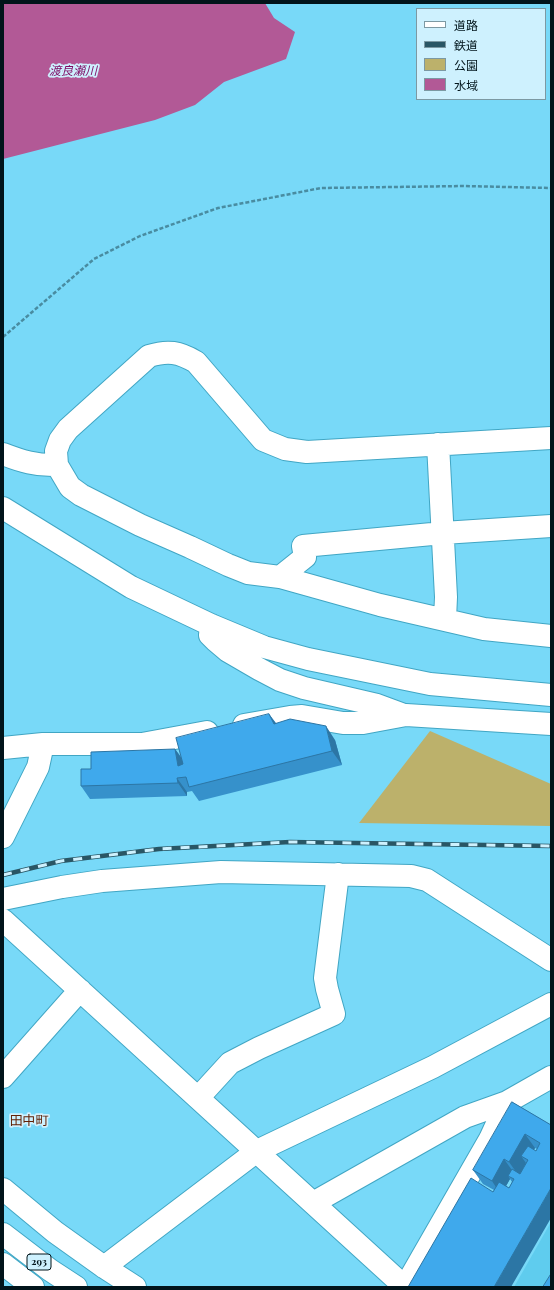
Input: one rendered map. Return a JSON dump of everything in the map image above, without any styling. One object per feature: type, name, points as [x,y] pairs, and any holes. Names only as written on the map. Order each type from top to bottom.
[{"type":"main road","points":[[551,438],[307,452],[291,450],[274,445],[264,440],[196,362],[185,356],[162,352],[149,356],[68,429],[60,440],[56,451],[56,465],[70,486],[81,495],[140,525],[248,573],[280,577],[380,605],[484,629],[551,636]]},
{"type":"main road","points":[[438,444],[446,597],[445,619]]},
{"type":"main road","points":[[3,454],[23,462],[45,466],[56,465]]},
{"type":"main road","points":[[3,508],[130,586],[211,625],[271,649],[308,659],[430,684],[551,694]]},
{"type":"main road","points":[[280,577],[305,557],[303,546],[443,533],[551,526]]},
{"type":"main road","points":[[211,625],[210,635],[228,651],[280,680],[304,688],[377,706],[406,715],[551,724]]},
{"type":"main road","points":[[3,748],[43,744],[142,744],[302,716],[343,722],[363,723],[406,715]]},
{"type":"main road","points":[[3,837],[38,767],[43,744]]},
{"type":"main road","points":[[3,899],[62,887],[102,881],[221,872],[411,876],[427,880],[551,960]]},
{"type":"main road","points":[[198,1098],[230,1064],[259,1048],[334,1014],[325,978],[338,874]]},
{"type":"main road","points":[[3,920],[405,1287],[490,1139],[507,1102]]},
{"type":"main road","points":[[3,1077],[80,990]]},
{"type":"main road","points":[[104,1267],[256,1151],[433,1067],[551,1004]]},
{"type":"main road","points":[[313,1203],[465,1117],[507,1102],[551,1077]]},
{"type":"main road","points":[[3,1188],[55,1232],[135,1287]]},
{"type":"main road","name":"293","points":[[3,1234],[50,1270],[76,1287]]},
{"type":"main road","points":[[3,1264],[33,1287]]},
{"type":"path","points":[[3,337],[94,259],[140,236],[218,208],[321,188],[463,186],[551,188]]},
{"type":"shaded area","points":[[551,1222],[551,1287],[514,1287]]},
{"type":"green space","points":[[430,731],[551,784],[551,826],[359,823]]},
{"type":"water","name":"渡良瀬川","points":[[3,3],[265,3],[274,18],[295,32],[286,59],[224,82],[195,105],[155,120],[3,159]]},
{"type":"building","points":[[269,714],[274,724],[290,719],[326,726],[332,751],[189,787],[186,777],[177,778],[178,783],[81,786],[81,769],[91,769],[91,752],[175,749],[178,766],[183,764],[176,738]]},
{"type":"building","points":[[512,1102],[551,1125],[551,1188],[494,1287],[408,1287],[471,1178],[493,1192],[499,1182],[509,1188],[514,1179],[508,1176],[512,1169],[520,1174],[528,1160],[521,1156],[528,1146],[536,1151],[540,1143],[525,1134],[509,1162],[504,1159],[492,1181],[473,1170]]},
{"type":"building","points":[[551,1274],[551,1287],[543,1287]]},
{"type":"railway","points":[[3,875],[61,861],[159,849],[290,842],[551,846]]},
{"type":"district","name":"田中町","points":[[29,1121]]}]
